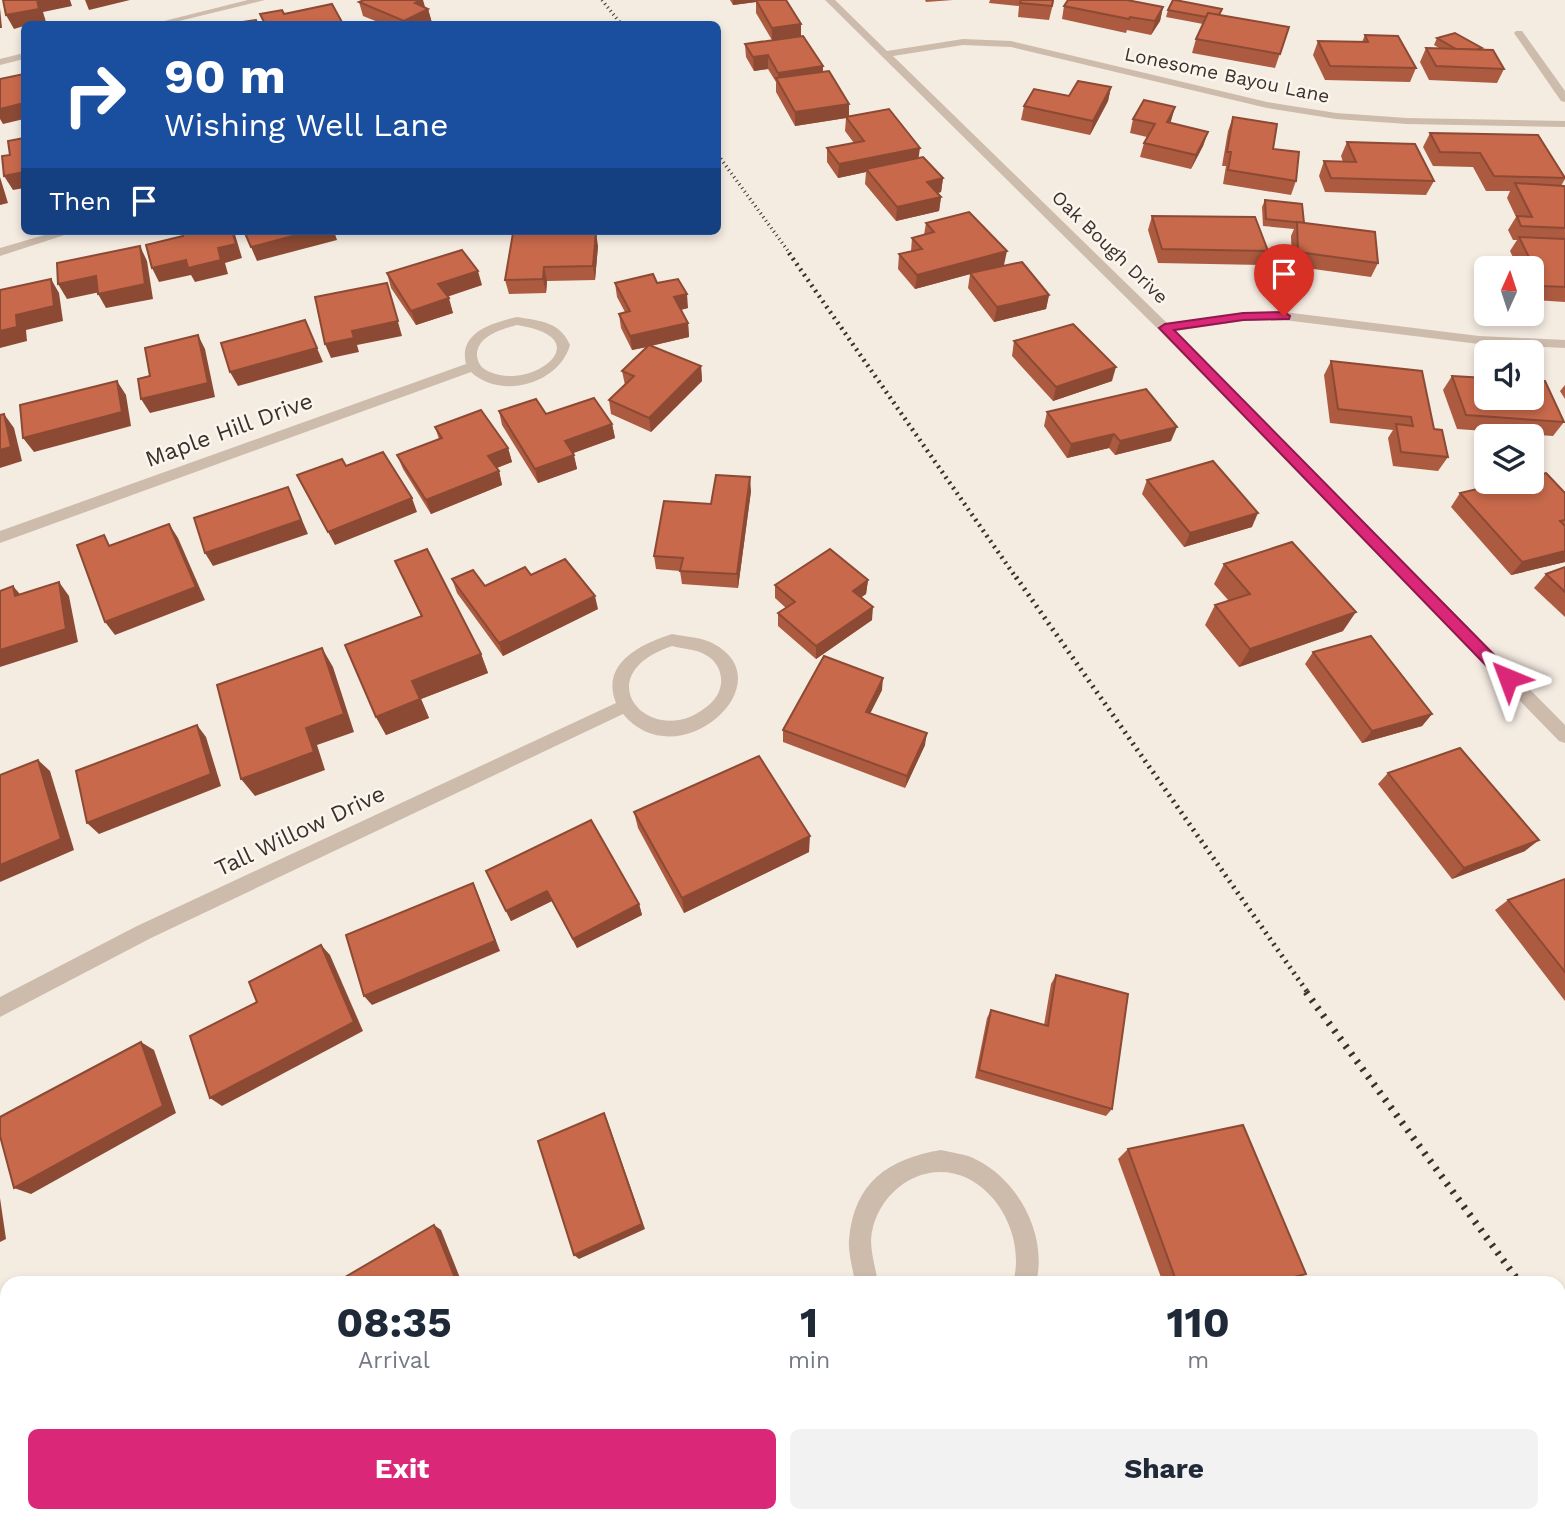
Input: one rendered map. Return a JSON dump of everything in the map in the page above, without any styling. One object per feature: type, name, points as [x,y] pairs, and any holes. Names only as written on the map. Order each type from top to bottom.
[{"type":"street","points":[[170,21],[260,0]]},
{"type":"street","name":"Oak Bough Drive","points":[[831,0],[1165,328],[1565,736]]},
{"type":"street","points":[[1519,33],[1565,99]]},
{"type":"street","name":"Lonesome Bayou Lane","points":[[886,54],[953,41],[980,40],[1011,44],[1267,105],[1336,116],[1407,121],[1565,124]]},
{"type":"street","points":[[0,62],[21,57]]},
{"type":"street","points":[[0,252],[57,235]]},
{"type":"street","points":[[1165,328],[1243,317],[1284,316],[1479,340],[1565,344]]},
{"type":"street","points":[[517,321],[551,327],[561,335],[566,346],[563,358],[553,369],[519,381],[500,380],[484,375],[473,366],[469,355],[473,343],[499,325],[517,321]]},
{"type":"street","name":"Maple Hill Drive","points":[[0,537],[473,366]]},
{"type":"street","points":[[672,640],[702,645],[725,662],[731,678],[729,696],[718,712],[701,723],[679,729],[657,727],[638,719],[625,706],[619,689],[623,671],[634,656],[651,646],[672,640]]},
{"type":"street","name":"Tall Willow Drive","points":[[0,1007],[144,932],[625,706]]},
{"type":"street","points":[[865,1276],[859,1258],[861,1223],[874,1193],[898,1171],[927,1160],[958,1163],[988,1179],[1012,1204],[1026,1236],[1026,1276]]},
{"type":"building","points":[[3,0],[37,0],[39,9],[6,15]]},
{"type":"building","points":[[421,0],[415,3],[428,9],[404,21],[359,2]]},
{"type":"building","points":[[756,0],[786,0],[801,24],[772,28]]},
{"type":"building","points":[[1021,0],[1053,0],[1052,6],[1020,3]]},
{"type":"building","points":[[1068,0],[1127,0],[1163,7],[1155,21],[1129,19],[1064,6]]},
{"type":"building","points":[[1173,0],[1222,9],[1219,15],[1208,13],[1206,17],[1168,10]]},
{"type":"building","points":[[332,4],[341,21],[264,21],[260,14],[282,10],[284,14]]},
{"type":"building","points":[[1208,13],[1289,27],[1280,54],[1196,39]]},
{"type":"building","points":[[1455,33],[1482,48],[1456,49],[1437,38]]},
{"type":"building","points":[[1365,35],[1398,36],[1416,68],[1330,66],[1318,41],[1368,42]]},
{"type":"building","points":[[803,36],[823,66],[778,73],[768,55],[753,57],[745,44]]},
{"type":"building","points":[[1426,48],[1493,50],[1504,69],[1436,66]]},
{"type":"building","points":[[829,71],[849,104],[795,112],[776,78]]},
{"type":"building","points":[[21,75],[21,104],[0,109],[0,79]]},
{"type":"building","points":[[1078,81],[1111,87],[1093,121],[1024,106],[1034,89],[1069,96]]},
{"type":"building","points":[[1144,100],[1175,107],[1167,122],[1208,132],[1196,155],[1144,143],[1155,124],[1133,119]]},
{"type":"building","points":[[889,109],[920,148],[839,164],[827,148],[864,141],[846,117]]},
{"type":"building","points":[[1233,117],[1277,124],[1273,149],[1299,152],[1296,181],[1228,170],[1231,152],[1227,152]]},
{"type":"building","points":[[1430,133],[1538,135],[1565,178],[1494,176],[1480,153],[1440,152]]},
{"type":"building","points":[[21,139],[21,173],[4,176],[2,156],[10,155],[8,141]]},
{"type":"building","points":[[1347,142],[1415,144],[1434,181],[1331,178],[1324,161],[1356,162]]},
{"type":"building","points":[[923,157],[943,178],[927,182],[941,197],[897,207],[866,169]]},
{"type":"building","points":[[1515,183],[1564,186],[1565,228],[1521,226],[1517,216],[1532,217]]},
{"type":"building","points":[[1265,200],[1302,204],[1304,223],[1266,219]]},
{"type":"building","points":[[969,212],[1007,251],[917,275],[899,254],[922,249],[912,238],[934,232],[926,223]]},
{"type":"building","points":[[1152,216],[1255,217],[1268,251],[1162,249]]},
{"type":"building","points":[[1297,222],[1375,232],[1378,263],[1298,252]]},
{"type":"building","points":[[233,235],[236,244],[218,248],[221,260],[188,268],[186,260],[152,268],[146,245],[183,236]]},
{"type":"building","points":[[246,235],[297,235],[251,247]]},
{"type":"building","points":[[513,235],[596,235],[593,266],[544,267],[543,279],[505,280]]},
{"type":"building","points":[[1519,237],[1565,239],[1565,287],[1544,286],[1544,256],[1528,256]]},
{"type":"building","points":[[140,246],[145,284],[98,294],[96,276],[58,284],[57,263]]},
{"type":"building","points":[[462,250],[478,271],[438,284],[449,298],[411,311],[387,273]]},
{"type":"building","points":[[1022,262],[1049,295],[997,307],[970,273]]},
{"type":"building","points":[[653,274],[657,283],[678,279],[687,294],[674,297],[688,323],[630,336],[619,314],[630,311],[615,283]]},
{"type":"building","points":[[51,279],[54,306],[16,315],[17,327],[0,331],[0,290]]},
{"type":"building","points":[[387,283],[398,321],[352,331],[354,338],[325,344],[315,297]]},
{"type":"building","points":[[305,320],[317,348],[230,372],[221,343]]},
{"type":"building","points":[[1073,324],[1116,367],[1056,387],[1014,341]]},
{"type":"building","points":[[198,335],[208,383],[141,399],[138,379],[150,376],[145,348]]},
{"type":"building","points":[[649,345],[701,366],[649,418],[609,400],[634,376],[622,371]]},
{"type":"building","points":[[1331,361],[1422,371],[1434,429],[1442,430],[1448,457],[1401,452],[1396,424],[1413,426],[1411,417],[1338,409]]},
{"type":"building","points":[[1452,376],[1474,377],[1474,410],[1544,410],[1545,381],[1564,422],[1466,415]]},
{"type":"building","points":[[117,381],[122,412],[23,438],[20,405]]},
{"type":"building","points":[[1146,389],[1177,427],[1120,441],[1114,434],[1071,444],[1047,412]]},
{"type":"building","points":[[594,398],[612,424],[565,441],[574,455],[535,469],[499,411],[536,399],[546,414]]},
{"type":"building","points":[[481,410],[508,448],[488,456],[499,471],[426,500],[397,455],[442,438],[435,427]]},
{"type":"building","points":[[4,414],[11,447],[0,450],[0,415]]},
{"type":"building","points":[[383,452],[412,498],[328,532],[297,475],[342,459],[346,466]]},
{"type":"building","points":[[1213,461],[1258,513],[1190,533],[1147,480]]},
{"type":"building","points":[[1544,474],[1565,493],[1565,520],[1560,521],[1565,526],[1565,551],[1522,562],[1460,493],[1474,490],[1474,494],[1544,494]]},
{"type":"building","points":[[716,475],[750,477],[737,574],[680,571],[683,558],[654,556],[664,501],[711,504]]},
{"type":"building","points":[[288,487],[301,520],[205,553],[194,518]]},
{"type":"building","points":[[169,524],[196,587],[105,622],[77,545],[104,535],[109,546]]},
{"type":"building","points":[[1292,542],[1356,612],[1250,649],[1215,605],[1250,594],[1224,564]]},
{"type":"building","points":[[427,549],[481,654],[412,681],[420,699],[376,717],[345,645],[422,616],[395,561]]},
{"type":"building","points":[[830,549],[868,580],[853,591],[873,607],[816,646],[778,613],[795,602],[775,585]]},
{"type":"building","points":[[565,559],[595,596],[499,643],[452,579],[473,570],[485,586],[525,567],[531,575]]},
{"type":"building","points":[[1565,567],[1565,592],[1546,574]]},
{"type":"building","points":[[59,582],[66,629],[0,650],[0,591],[13,586],[15,596]]},
{"type":"building","points":[[1371,636],[1432,714],[1372,731],[1313,652]]},
{"type":"building","points":[[322,648],[344,714],[306,728],[314,752],[241,779],[217,685]]},
{"type":"building","points":[[824,656],[883,678],[866,712],[927,733],[907,776],[783,730]]},
{"type":"building","points":[[197,725],[211,774],[87,823],[76,771]]},
{"type":"building","points":[[1460,748],[1539,840],[1464,868],[1388,773]]},
{"type":"building","points":[[759,756],[810,836],[682,898],[634,812]]},
{"type":"building","points":[[38,760],[61,839],[0,865],[0,775]]},
{"type":"building","points":[[591,820],[639,904],[573,939],[547,891],[506,911],[486,871]]},
{"type":"building","points":[[1565,879],[1565,972],[1508,900]]},
{"type":"building","points":[[473,883],[495,941],[364,996],[346,935]]},
{"type":"building","points":[[321,945],[354,1022],[210,1098],[190,1036],[257,1002],[249,982]]},
{"type":"building","points":[[1056,975],[1128,994],[1112,1109],[979,1070],[991,1010],[1048,1026]]},
{"type":"building","points":[[141,1042],[163,1106],[14,1188],[0,1136],[0,1117]]},
{"type":"building","points":[[604,1113],[642,1224],[574,1255],[538,1141]]},
{"type":"building","points":[[1243,1125],[1306,1274],[1174,1276],[1128,1149]]},
{"type":"building","points":[[434,1225],[454,1276],[347,1276]]},
{"type":"railway","points":[[602,0],[619,21]]},
{"type":"railway","points":[[721,159],[791,255]]},
{"type":"railway","points":[[789,253],[1017,579]]},
{"type":"railway","points":[[1016,577],[1308,993]]},
{"type":"railway","points":[[1306,992],[1515,1276]]},
{"type":"route","points":[[1284,316],[1243,317],[1165,328],[1508,678]]}]
